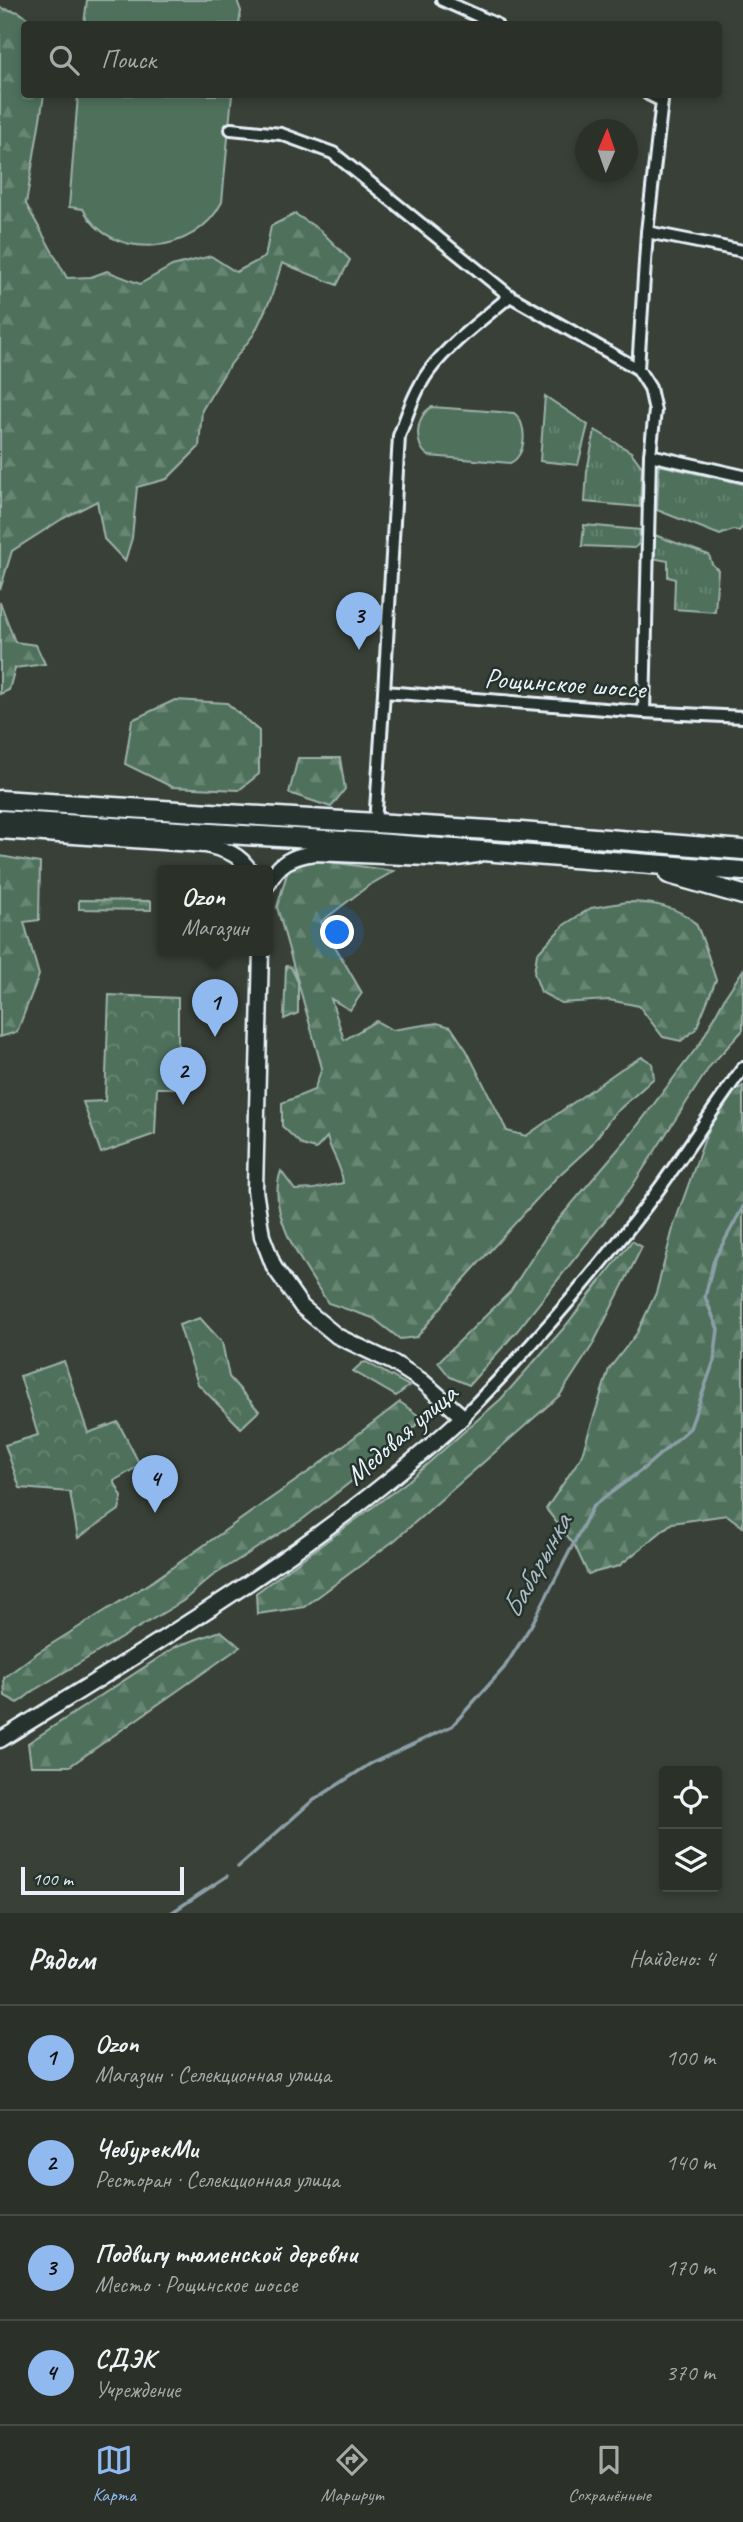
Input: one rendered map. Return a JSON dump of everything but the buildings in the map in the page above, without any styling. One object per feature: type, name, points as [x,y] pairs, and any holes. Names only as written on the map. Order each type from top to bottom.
[{"type":"main road","points":[[0,800],[520,832],[743,849]]},
{"type":"main road","points":[[0,820],[496,851],[743,871]]},
{"type":"main road","points":[[520,832],[615,831],[743,839]]},
{"type":"main road","points":[[496,851],[593,866],[659,871],[743,895]]},
{"type":"street","points":[[442,0],[489,21]]},
{"type":"street","points":[[638,369],[647,232],[662,101],[656,98]]},
{"type":"street","points":[[231,129],[281,134],[333,153],[509,296],[638,369],[650,388],[655,411],[650,455],[644,712]]},
{"type":"street","points":[[647,232],[743,251]]},
{"type":"street","points":[[375,824],[399,436],[428,373],[452,345],[509,296]]},
{"type":"street","points":[[650,455],[743,475]]},
{"type":"street","name":"Рощинское шоссе","points":[[384,692],[743,717]]},
{"type":"street","points":[[0,831],[206,845],[231,852],[246,865]]},
{"type":"street","points":[[273,873],[285,861],[315,853],[450,859],[496,851]]},
{"type":"street","points":[[261,956],[256,1207],[262,1236],[274,1267],[302,1307],[337,1336],[403,1368],[463,1417]]},
{"type":"street","name":"Медовая улица","points":[[0,1741],[229,1598],[332,1525],[463,1417],[556,1317],[613,1248],[661,1186],[743,1068]]},
{"type":"green space","points":[[87,0],[237,0],[241,11],[239,21],[84,21]]},
{"type":"green space","points":[[0,8],[19,12],[31,21],[21,21],[21,98],[44,98],[26,204],[67,278],[91,277],[107,271],[140,284],[172,266],[211,256],[236,272],[265,257],[271,226],[295,214],[320,230],[350,260],[337,285],[282,263],[271,298],[254,334],[227,369],[202,410],[199,447],[167,479],[137,487],[132,538],[125,561],[104,539],[97,501],[62,519],[12,551],[0,590]]},
{"type":"green space","points":[[78,98],[232,98],[222,202],[210,220],[193,233],[174,242],[153,246],[132,244],[113,238],[96,226],[83,209],[69,207]]},
{"type":"green space","points":[[545,396],[588,425],[578,465],[540,461]]},
{"type":"green space","points":[[432,407],[514,413],[522,424],[524,439],[520,454],[510,463],[429,456],[420,446],[418,431],[422,417]]},
{"type":"green space","points":[[595,430],[631,452],[642,467],[640,507],[585,502],[587,471]]},
{"type":"green space","points":[[659,465],[743,484],[743,526],[739,531],[733,530],[720,535],[657,510]]},
{"type":"green space","points":[[584,525],[640,530],[639,543],[635,548],[582,546]]},
{"type":"green space","points":[[652,534],[709,555],[718,570],[715,612],[674,609],[675,579],[668,577],[668,561],[652,558]]},
{"type":"green space","points":[[0,602],[15,642],[36,645],[45,664],[15,668],[9,690],[0,694]]},
{"type":"green space","points":[[175,700],[227,703],[259,731],[259,774],[239,790],[172,787],[125,764],[132,720]]},
{"type":"green space","points":[[298,758],[340,758],[345,789],[331,807],[289,793]]},
{"type":"green space","points":[[0,856],[40,863],[39,920],[24,922],[39,975],[17,1032],[0,1037]]},
{"type":"green space","points":[[323,861],[394,871],[368,886],[321,922],[362,993],[350,1010],[331,999],[344,1040],[376,1021],[392,1030],[437,1023],[451,1027],[467,1051],[507,1131],[526,1136],[621,1069],[642,1057],[652,1063],[654,1078],[613,1115],[590,1147],[556,1178],[459,1285],[417,1337],[400,1339],[373,1318],[328,1303],[290,1240],[278,1205],[277,1188],[281,1171],[295,1190],[343,1183],[327,1137],[316,1149],[302,1145],[282,1126],[282,1103],[314,1090],[322,1068],[277,907],[288,870],[303,863]]},
{"type":"green space","points":[[79,900],[151,901],[151,910],[79,909]]},
{"type":"green space","points":[[627,902],[654,904],[672,909],[695,923],[700,933],[716,980],[696,1029],[681,1041],[663,1037],[639,1006],[609,1000],[561,1003],[541,992],[534,973],[537,954],[564,925],[591,908]]},
{"type":"green space","points":[[286,966],[291,967],[298,982],[298,1013],[284,1019]]},
{"type":"green space","points":[[743,970],[743,1030],[710,1066],[631,1188],[517,1331],[469,1385],[450,1377],[438,1362],[510,1292],[552,1227],[631,1134],[701,1042]]},
{"type":"green space","points":[[109,995],[178,998],[178,1050],[189,1051],[189,1088],[157,1088],[155,1134],[101,1153],[83,1102],[105,1101]]},
{"type":"green space","points":[[743,1086],[743,1527],[727,1515],[672,1523],[619,1566],[588,1574],[575,1546],[546,1509],[581,1457],[609,1369],[637,1333],[656,1293],[674,1225],[716,1113],[732,1093]]},
{"type":"green space","points":[[632,1241],[642,1247],[592,1346],[560,1395],[395,1540],[304,1607],[257,1614],[256,1593],[408,1481],[501,1399],[563,1329]]},
{"type":"green space","points":[[200,1318],[222,1342],[229,1377],[259,1411],[241,1428],[198,1384],[179,1325]]},
{"type":"green space","points":[[64,1361],[88,1433],[118,1422],[140,1465],[114,1481],[122,1497],[119,1510],[78,1538],[70,1492],[20,1488],[5,1445],[38,1435],[20,1376]]},
{"type":"green space","points":[[366,1362],[409,1386],[396,1396],[353,1371]]},
{"type":"green space","points":[[400,1402],[423,1419],[357,1477],[303,1519],[211,1577],[183,1601],[36,1689],[18,1703],[5,1696],[4,1678],[37,1653],[153,1581],[314,1468]]},
{"type":"green space","points":[[221,1631],[240,1647],[70,1766],[31,1766],[28,1743],[177,1646]]},
{"type":"waterway","name":"Бабарынка","points":[[238,1867],[311,1802],[370,1764],[452,1726],[504,1668],[532,1624],[593,1506],[643,1469],[690,1428],[714,1361],[718,1329],[705,1297],[714,1260],[743,1207]]},
{"type":"waterway","name":"Бабарынка","points":[[171,1913],[227,1876]]},
{"type":"place","name":"Подвигу тюменской деревни","points":[[359,650]]},
{"type":"place","name":"Ozon","points":[[215,1037]]},
{"type":"place","name":"ЧебурекМи","points":[[183,1105]]},
{"type":"place","name":"СДЭК","points":[[155,1513]]}]
